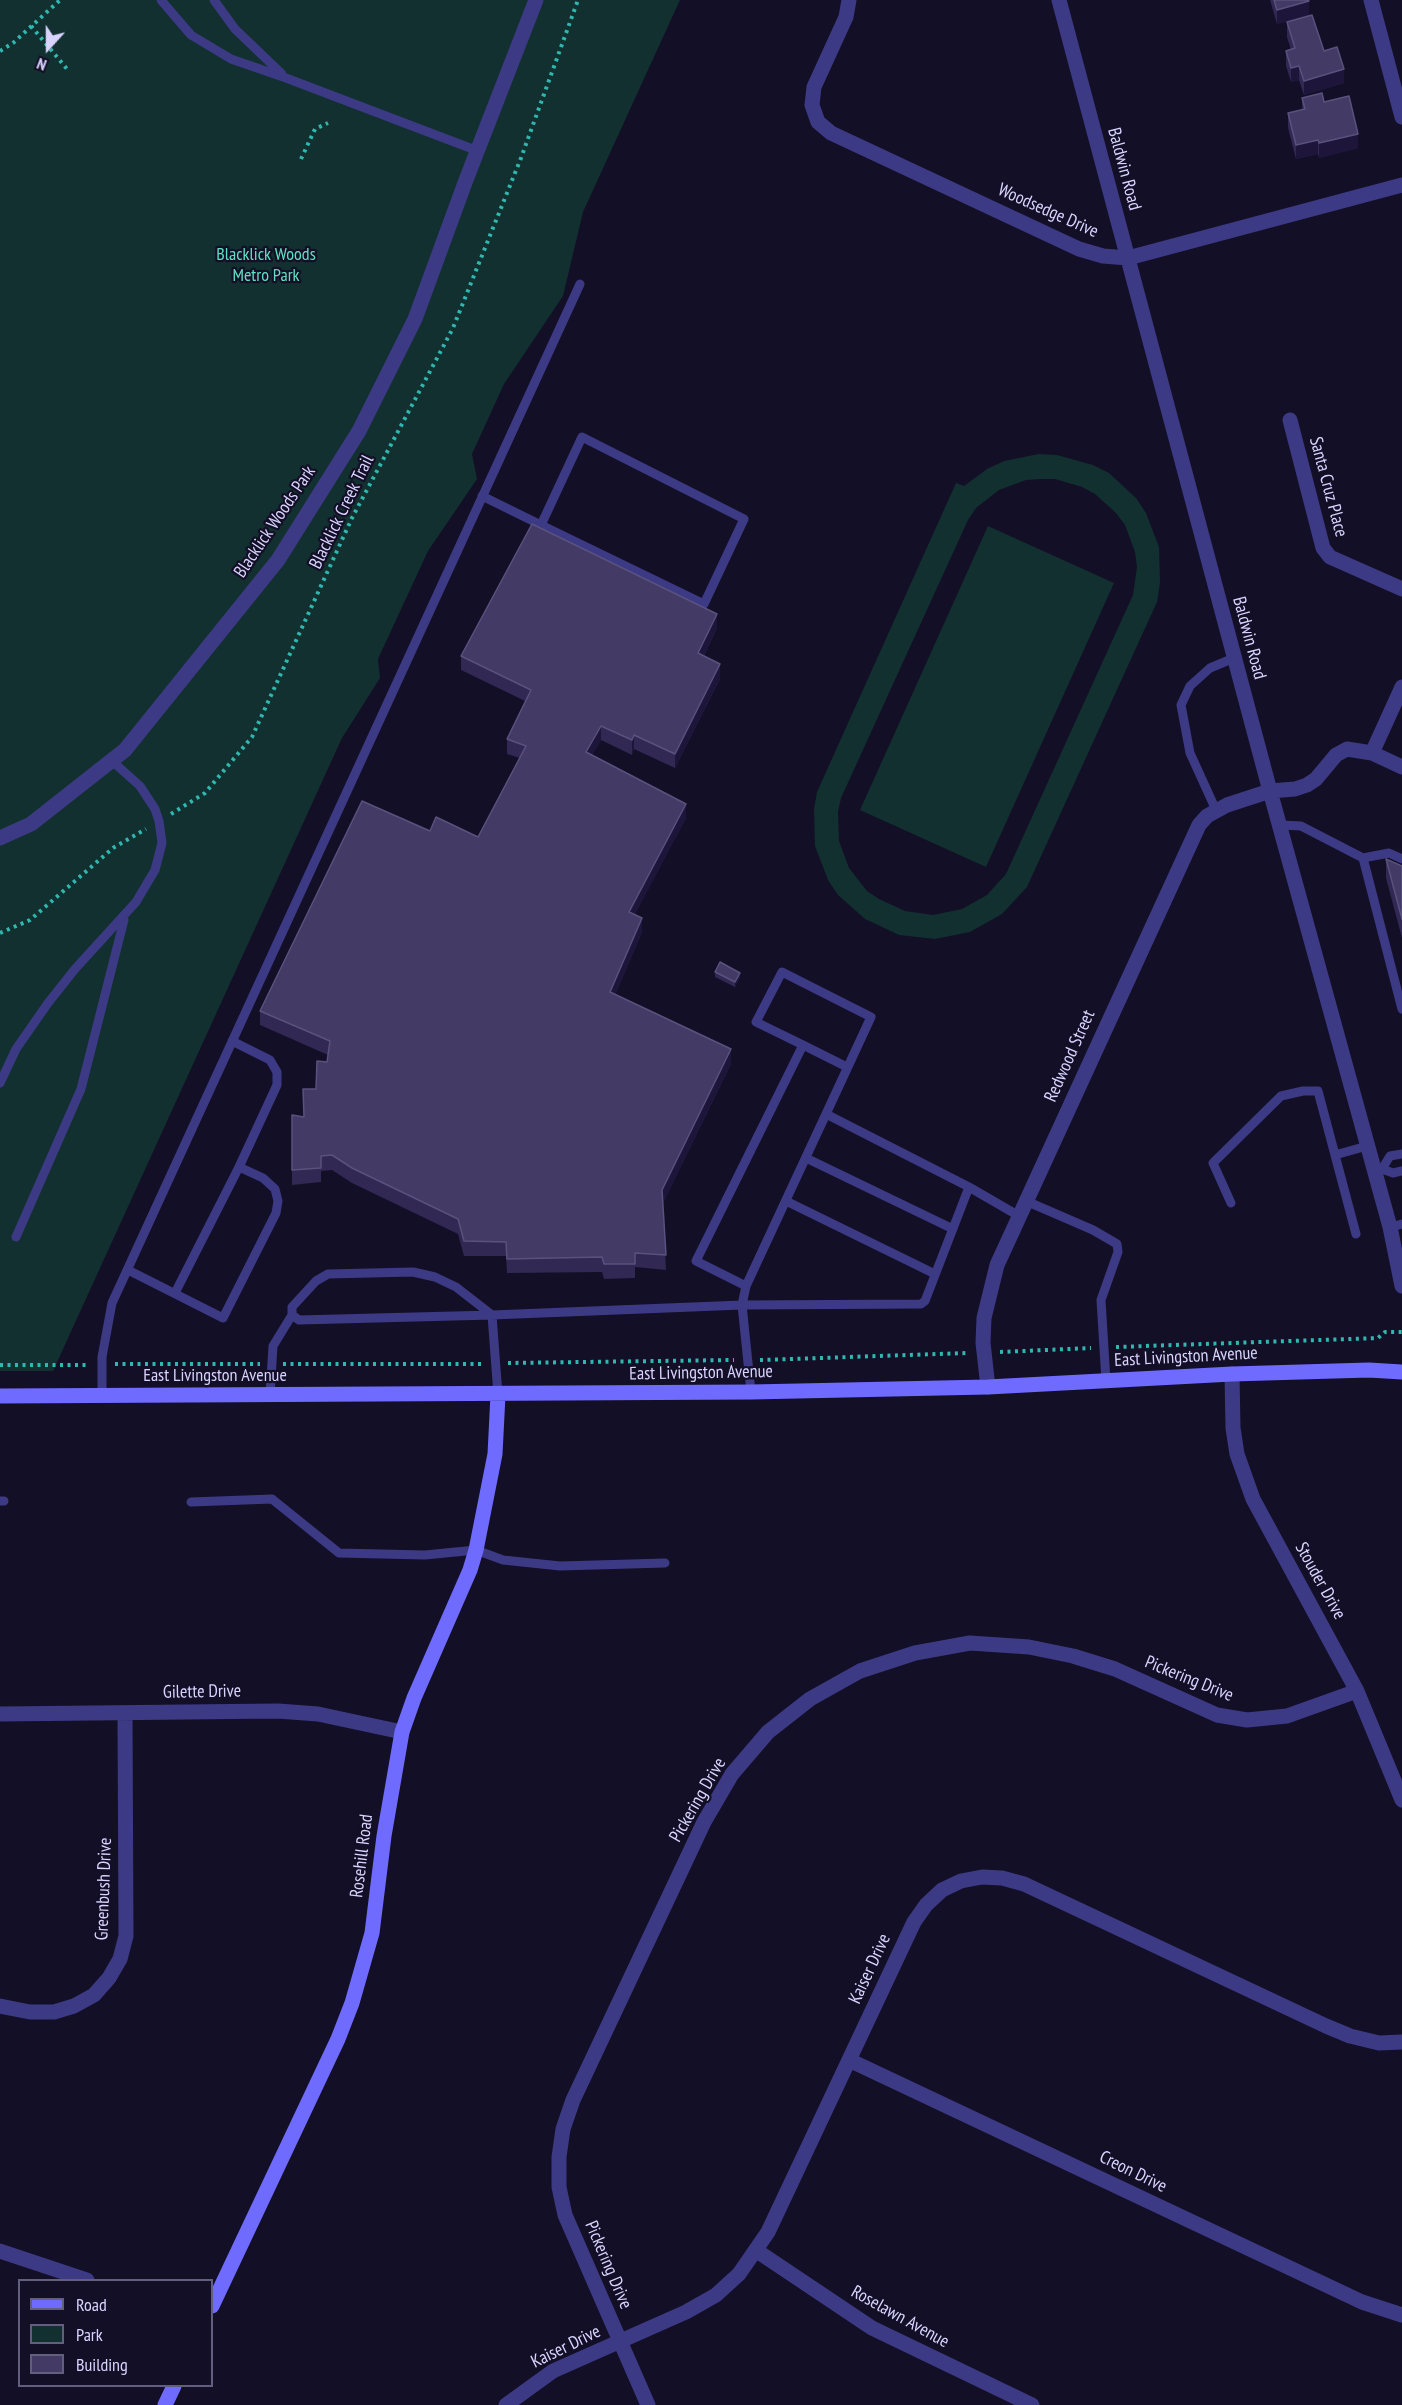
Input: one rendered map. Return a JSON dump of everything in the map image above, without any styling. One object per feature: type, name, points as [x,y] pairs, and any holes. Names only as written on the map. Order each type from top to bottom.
[{"type":"main road","name":"East Livingston Avenue","points":[[0,1396],[751,1392],[988,1387],[1232,1374],[1369,1370],[1402,1372]]},
{"type":"main road","name":"Rosehill Road","points":[[213,2304],[338,2039],[352,2003],[372,1933],[384,1836],[402,1732],[414,1698],[470,1570],[476,1550],[495,1454],[498,1395]]},
{"type":"main road","points":[[165,2405],[173,2387]]},
{"type":"street","name":"Blacklick Woods Park","points":[[0,838],[31,824],[125,750],[278,560],[359,431],[416,319],[536,0]]},
{"type":"street","name":"Woodsedge Drive","points":[[849,0],[846,16],[814,87],[812,105],[818,122],[831,133],[1079,249],[1103,256],[1128,258],[1402,185]]},
{"type":"street","name":"Baldwin Road","points":[[1059,0],[1367,1146],[1378,1169],[1396,1225],[1402,1286]]},
{"type":"street","points":[[1371,0],[1402,117]]},
{"type":"street","name":"Santa Cruz Place","points":[[1290,420],[1323,548],[1330,557],[1402,589]]},
{"type":"street","points":[[1402,687],[1372,753],[1402,767]]},
{"type":"street","name":"Redwood Street","points":[[988,1387],[983,1343],[984,1318],[997,1264],[1193,835],[1207,816],[1216,810],[1270,791],[1295,789],[1306,785],[1316,779],[1336,755],[1347,749],[1372,753]]},
{"type":"street","name":"Stouder Drive","points":[[1232,1374],[1233,1428],[1236,1446],[1252,1498],[1357,1691],[1402,1800]]},
{"type":"street","name":"Pickering Drive","points":[[648,2405],[565,2216],[559,2187],[559,2157],[563,2129],[573,2100],[704,1822],[732,1774],[768,1732],[810,1699],[860,1671],[915,1653],[970,1643],[1029,1647],[1074,1656],[1115,1669],[1217,1714],[1247,1720],[1287,1716],[1357,1691]]},
{"type":"street","name":"Gilette Drive","points":[[0,1714],[278,1711],[318,1714],[402,1732]]},
{"type":"street","name":"Greenbush Drive","points":[[0,2006],[30,2012],[54,2012],[74,2006],[94,1995],[109,1978],[120,1959],[126,1936],[125,1713]]},
{"type":"street","name":"Kaiser Drive","points":[[506,2405],[553,2371],[686,2312],[716,2295],[739,2274],[768,2232],[914,1922],[926,1905],[942,1890],[961,1881],[982,1876],[1024,1884],[1350,2036],[1379,2043],[1402,2043]]},
{"type":"street","name":"Creon Drive","points":[[849,2060],[1362,2302],[1402,2315]]},
{"type":"street","points":[[0,2251],[84,2279]]},
{"type":"street","name":"Roselawn Avenue","points":[[757,2251],[872,2328],[1032,2405]]},
{"type":"lane","points":[[161,0],[191,35],[231,59],[478,151]]},
{"type":"lane","points":[[214,0],[235,29],[286,78]]},
{"type":"lane","points":[[102,1396],[102,1364],[112,1303],[580,284]]},
{"type":"lane","points":[[482,496],[541,525],[704,604],[744,519],[582,437],[541,525]]},
{"type":"lane","points":[[1216,810],[1190,753],[1181,705],[1190,686],[1210,668],[1234,658]]},
{"type":"lane","points":[[0,1083],[16,1049],[48,1003],[75,969],[126,915],[155,870],[162,843],[155,808],[140,786],[112,761]]},
{"type":"lane","points":[[1280,825],[1302,826],[1363,858],[1389,853],[1402,859]]},
{"type":"lane","points":[[1363,858],[1402,1009]]},
{"type":"lane","points":[[16,1237],[81,1089],[116,944],[126,915]]},
{"type":"lane","points":[[751,1392],[742,1305],[746,1286],[871,1017],[782,972],[756,1022],[847,1067]]},
{"type":"lane","points":[[175,1293],[239,1167],[277,1085],[278,1072],[270,1060],[232,1041]]},
{"type":"lane","points":[[746,1286],[696,1261],[803,1045]]},
{"type":"lane","points":[[1231,1203],[1213,1162],[1281,1096],[1302,1091],[1318,1091],[1356,1234]]},
{"type":"lane","points":[[826,1114],[969,1187],[1019,1216]]},
{"type":"lane","points":[[1335,1155],[1367,1146]]},
{"type":"lane","points":[[1402,1154],[1390,1156],[1378,1169],[1394,1173],[1402,1171]]},
{"type":"lane","points":[[806,1158],[953,1229]]},
{"type":"lane","points":[[128,1270],[223,1318],[276,1214],[278,1201],[275,1189],[263,1178],[239,1167]]},
{"type":"lane","points":[[292,1315],[298,1320],[742,1305],[917,1305],[925,1301],[969,1187]]},
{"type":"lane","points":[[786,1201],[935,1274]]},
{"type":"lane","points":[[1026,1201],[1093,1230],[1117,1244],[1118,1252],[1101,1300],[1106,1381]]},
{"type":"lane","points":[[270,1395],[273,1346],[292,1315],[292,1307],[316,1281],[328,1274],[413,1272],[435,1276],[456,1287],[492,1315],[498,1395]]},
{"type":"lane","points":[[191,1502],[272,1499],[339,1553],[425,1555],[476,1550],[503,1560],[560,1566],[665,1563]]},
{"type":"path","points":[[0,51],[14,43],[60,0]]},
{"type":"path","name":"Blacklick Creek Trail","points":[[0,933],[30,920],[114,848],[205,793],[252,737],[352,518],[453,328],[521,158],[578,0]]},
{"type":"path","points":[[31,26],[67,69]]},
{"type":"path","points":[[301,159],[315,129],[328,123]]},
{"type":"path","points":[[0,1365],[102,1364]]},
{"type":"green space","name":"Blacklick Woods Metro Park","points":[[0,0],[680,0],[583,212],[563,296],[504,384],[472,454],[477,479],[428,551],[378,659],[380,678],[342,738],[53,1371],[0,1371]]},
{"type":"green space","points":[[1039,454],[1057,455],[1093,465],[1109,473],[1136,498],[1146,513],[1159,547],[1160,583],[1157,602],[1027,887],[1002,914],[970,932],[935,939],[899,935],[865,919],[838,895],[828,880],[815,846],[814,809],[817,792],[956,483],[964,486],[987,469],[1004,461]],"holes":[[[1055,479],[1082,487],[1095,494],[1116,513],[1125,525],[1135,552],[1137,567],[1133,595],[1006,874],[987,895],[962,909],[933,915],[905,911],[867,891],[849,868],[839,841],[838,812],[841,798],[968,520],[976,508],[999,490],[1026,480]]]},
{"type":"green space","points":[[988,526],[1114,583],[986,867],[860,810]]},
{"type":"building","points":[[1274,0],[1308,0],[1309,1],[1277,10]]},
{"type":"building","points":[[1312,15],[1324,51],[1337,47],[1344,69],[1304,81],[1299,66],[1291,68],[1286,51],[1295,48],[1287,22]]},
{"type":"building","points":[[1322,93],[1324,102],[1349,96],[1358,134],[1319,143],[1318,140],[1296,145],[1288,113],[1305,109],[1302,98]]},
{"type":"building","points":[[532,524],[717,614],[698,653],[720,664],[675,754],[634,735],[632,740],[601,726],[586,752],[686,804],[629,912],[642,918],[610,992],[731,1049],[662,1190],[666,1255],[635,1253],[635,1264],[604,1264],[602,1257],[507,1259],[506,1242],[464,1241],[458,1219],[352,1168],[332,1155],[321,1156],[321,1168],[292,1170],[292,1115],[304,1117],[303,1089],[316,1089],[317,1061],[327,1062],[330,1041],[260,1011],[362,801],[430,831],[436,817],[478,837],[526,746],[507,739],[531,690],[461,656]]},
{"type":"building","points":[[1386,859],[1402,866],[1402,919]]},
{"type":"building","points":[[720,962],[740,973],[735,982],[715,972]]}]
